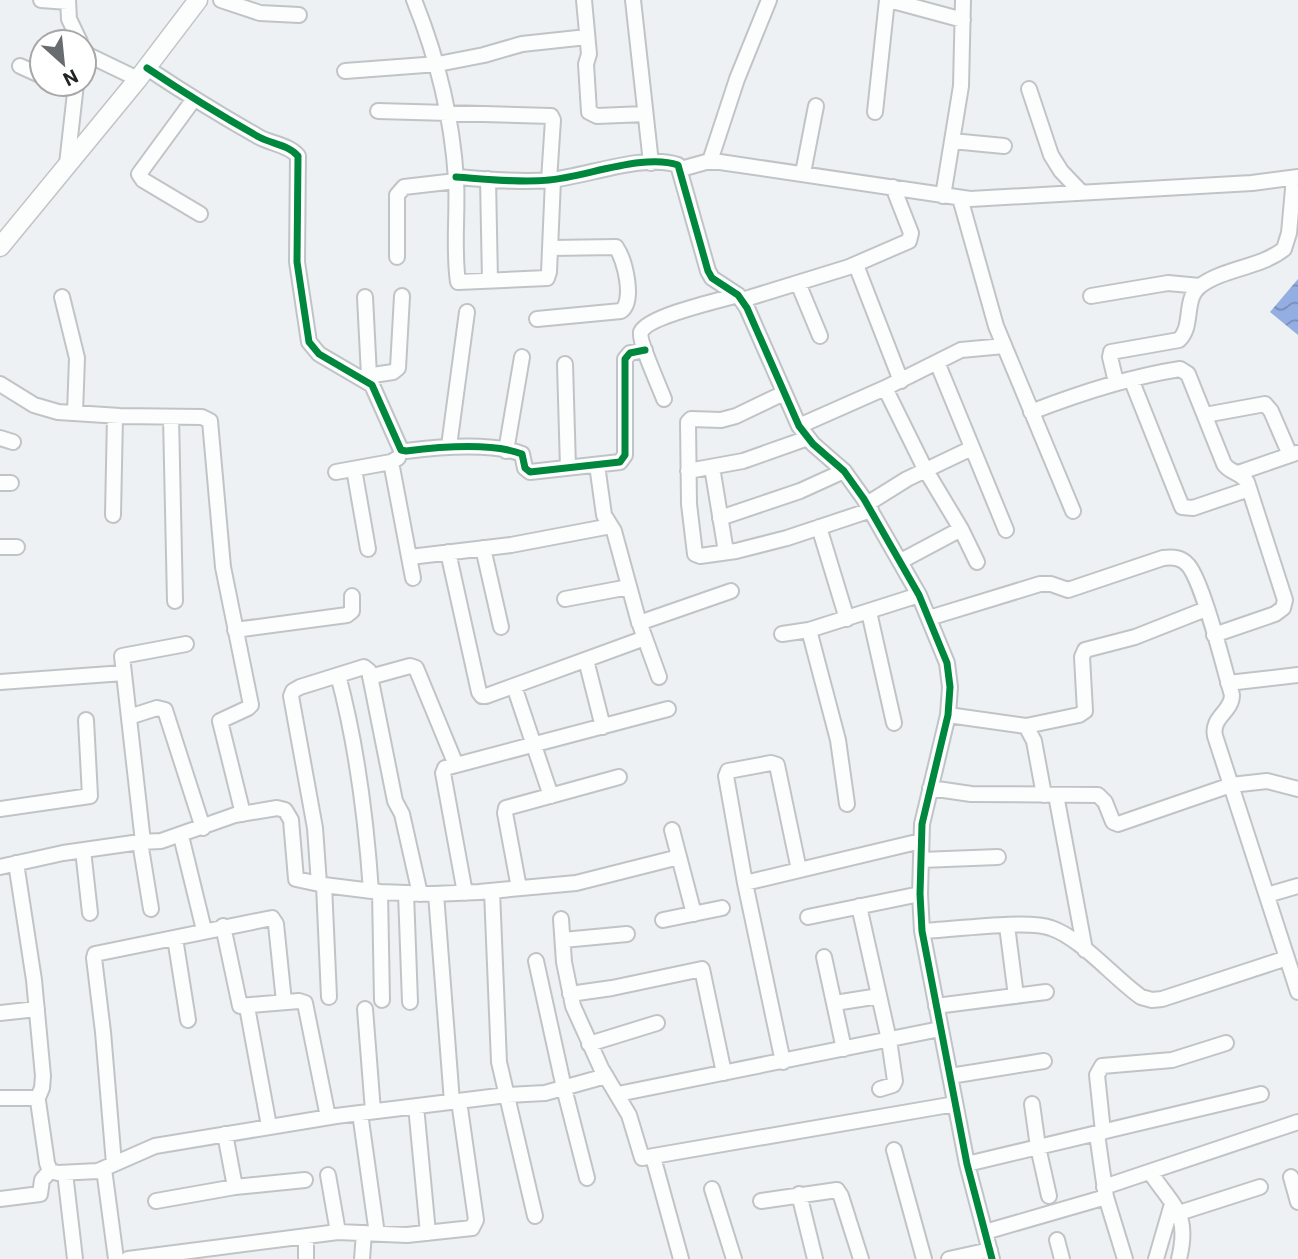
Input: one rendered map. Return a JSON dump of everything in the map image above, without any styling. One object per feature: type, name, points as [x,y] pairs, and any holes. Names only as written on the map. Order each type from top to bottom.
[{"type":"main road","points":[[0,247],[198,0]]},
{"type":"street","points":[[41,0],[68,1],[69,19],[73,28]]},
{"type":"street","points":[[221,0],[260,13],[299,15]]},
{"type":"street","points":[[378,111],[446,112],[551,116],[551,248],[547,278],[458,281],[456,179],[446,112],[438,64],[414,0]]},
{"type":"street","points":[[584,0],[591,114],[645,114]]},
{"type":"street","points":[[633,0],[645,114],[668,164],[708,271],[715,280],[740,298],[803,432],[844,471],[869,507],[919,596],[947,663],[950,687],[948,715],[930,788],[921,841],[922,931],[967,1164],[991,1254],[948,1259]]},
{"type":"street","points":[[710,162],[737,79],[769,0]]},
{"type":"street","points":[[875,113],[888,0],[963,20]]},
{"type":"street","points":[[943,196],[961,86],[963,0]]},
{"type":"street","points":[[345,71],[438,64],[530,42],[587,37]]},
{"type":"street","points":[[98,58],[142,73],[194,99],[266,141],[290,149],[298,156],[297,252],[311,346],[319,354],[364,377],[375,389],[398,446],[403,451]]},
{"type":"street","points":[[20,66],[28,70]]},
{"type":"street","points":[[1029,89],[1051,155],[1061,171],[1082,193]]},
{"type":"street","points":[[67,163],[74,98]]},
{"type":"street","points":[[194,99],[139,174],[143,180],[200,214]]},
{"type":"street","points":[[803,173],[816,106]]},
{"type":"street","points":[[952,141],[1004,146]]},
{"type":"street","points":[[397,257],[399,190],[456,179],[551,180],[592,170],[710,162],[803,173],[960,198],[1252,183],[1296,178],[1289,233],[1284,249],[1270,258],[1200,286],[1168,283],[1091,296]]},
{"type":"street","points":[[488,179],[490,281]]},
{"type":"street","points":[[664,399],[641,334],[648,325],[680,311],[798,283],[905,244],[911,239],[911,233],[893,187]]},
{"type":"street","points":[[960,198],[982,281],[1004,346],[1073,512]]},
{"type":"street","points":[[537,319],[625,309],[629,295],[621,255],[615,246],[551,248]]},
{"type":"street","points":[[856,264],[901,381]]},
{"type":"street","points":[[798,283],[820,336]]},
{"type":"street","points":[[1116,382],[1111,352],[1179,340],[1186,329],[1192,297],[1200,286]]},
{"type":"street","points":[[364,377],[393,372],[398,368],[402,296]]},
{"type":"street","points":[[62,297],[77,358],[75,413]]},
{"type":"street","points":[[364,377],[365,297]]},
{"type":"street","points":[[449,446],[467,312]]},
{"type":"street","points":[[688,471],[757,456],[967,348],[1004,346]]},
{"type":"street","points":[[336,472],[391,461],[403,451],[449,446],[522,454],[527,471],[618,463],[625,458],[625,359],[631,353],[645,350]]},
{"type":"street","points":[[506,451],[522,357]]},
{"type":"street","points":[[936,362],[1006,530]]},
{"type":"street","points":[[565,364],[568,468]]},
{"type":"street","points":[[1031,412],[1084,391],[1116,382],[1185,370],[1191,378],[1224,464],[1244,478],[1249,489],[1284,594],[1285,604],[1275,614],[1214,635]]},
{"type":"street","points":[[1131,379],[1182,506],[1193,508],[1249,489]]},
{"type":"street","points":[[0,384],[34,405],[58,412],[202,417],[208,419],[211,424],[219,536],[250,706],[220,722],[243,814]]},
{"type":"street","points":[[885,388],[925,469],[961,529],[977,562]]},
{"type":"street","points":[[784,393],[728,418],[689,420],[688,471],[694,553],[701,556],[726,552],[787,538],[819,527],[869,507],[925,469],[972,448]]},
{"type":"street","points":[[1205,415],[1265,404],[1271,411],[1294,454],[1238,473]]},
{"type":"street","points":[[113,515],[115,416]]},
{"type":"street","points":[[170,417],[175,601]]},
{"type":"street","points":[[391,461],[412,578]]},
{"type":"street","points":[[597,465],[603,511],[611,526],[639,622],[659,677]]},
{"type":"street","points":[[712,467],[726,552]]},
{"type":"street","points":[[354,469],[368,550]]},
{"type":"street","points":[[720,518],[800,491],[844,471]]},
{"type":"street","points":[[410,557],[483,548],[611,526]]},
{"type":"street","points":[[819,527],[847,618]]},
{"type":"street","points":[[901,562],[961,529]]},
{"type":"street","points":[[0,547],[18,547]]},
{"type":"street","points":[[483,548],[501,627]]},
{"type":"street","points":[[448,552],[482,696],[645,638]]},
{"type":"street","points":[[929,618],[1040,584],[1051,584],[1068,590],[1151,561],[1173,557],[1181,559],[1190,568],[1206,609],[1233,699],[1216,722],[1214,731],[1292,966],[1298,992]]},
{"type":"street","points":[[565,599],[629,587]]},
{"type":"street","points":[[639,622],[731,592]]},
{"type":"street","points":[[236,630],[346,615],[352,611],[352,596]]},
{"type":"street","points":[[782,634],[809,630],[919,596]]},
{"type":"street","points":[[948,715],[1026,726],[1079,715],[1085,711],[1082,657],[1087,649],[1135,638],[1206,609]]},
{"type":"street","points":[[869,612],[894,723]]},
{"type":"street","points":[[809,630],[838,740],[847,804]]},
{"type":"street","points":[[151,909],[122,658],[124,655],[186,644]]},
{"type":"street","points":[[586,660],[603,727]]},
{"type":"street","points":[[370,677],[410,666],[416,668],[456,765]]},
{"type":"street","points":[[329,997],[315,828],[291,696],[296,689],[364,667],[368,669],[370,677],[395,801],[402,814],[413,893],[410,1002]]},
{"type":"street","points":[[0,682],[124,673]]},
{"type":"street","points":[[338,675],[362,789],[376,892],[382,1000]]},
{"type":"street","points":[[1228,683],[1298,675]]},
{"type":"street","points":[[514,686],[551,796]]},
{"type":"street","points":[[129,717],[157,708],[165,710],[203,828]]},
{"type":"street","points":[[464,893],[443,771],[446,767],[668,709]]},
{"type":"street","points":[[0,809],[90,796],[86,720]]},
{"type":"street","points":[[1026,726],[1034,741],[1050,795],[1085,950]]},
{"type":"street","points":[[783,1062],[744,883],[726,776],[729,771],[771,763],[776,765],[799,870]]},
{"type":"street","points":[[519,888],[505,810],[510,806],[619,777]]},
{"type":"street","points":[[930,788],[971,794],[1098,795],[1105,802],[1113,822],[1118,824],[1231,785],[1267,781],[1298,789]]},
{"type":"street","points":[[0,867],[83,850],[161,841],[243,814],[277,808],[285,810],[291,820],[295,877],[321,885],[376,892],[464,893],[576,883],[679,857]]},
{"type":"street","points":[[672,830],[694,914]]},
{"type":"street","points":[[181,836],[204,930]]},
{"type":"street","points":[[744,883],[921,841]]},
{"type":"street","points":[[83,850],[90,913]]},
{"type":"street","points":[[920,860],[998,857]]},
{"type":"street","points":[[16,863],[37,1009],[43,1076],[37,1100],[50,1171]]},
{"type":"street","points":[[1267,895],[1298,886]]},
{"type":"street","points":[[492,891],[498,1046],[535,1216]]},
{"type":"street","points":[[128,1259],[338,1232],[407,1235],[468,1229],[476,1224],[456,1102],[436,894]]},
{"type":"street","points":[[808,917],[920,894]]},
{"type":"street","points":[[859,906],[889,1040],[895,1083],[880,1089]]},
{"type":"street","points":[[663,920],[722,908]]},
{"type":"street","points":[[116,1259],[94,957],[99,953],[270,918],[274,919],[284,1002]]},
{"type":"street","points":[[561,919],[570,994],[589,1044],[633,1125],[640,1157],[653,1157],[955,1104]]},
{"type":"street","points":[[922,931],[1030,925],[1052,928],[1085,950],[1134,992],[1152,1000],[1292,966]]},
{"type":"street","points":[[223,926],[241,1007],[302,1000],[305,1003],[328,1117]]},
{"type":"street","points":[[1007,926],[1016,996]]},
{"type":"street","points":[[563,940],[627,934]]},
{"type":"street","points":[[176,938],[188,1020]]},
{"type":"street","points":[[824,957],[844,1049]]},
{"type":"street","points":[[536,961],[587,1178]]},
{"type":"street","points":[[570,994],[702,970],[724,1073]]},
{"type":"street","points":[[936,1006],[1046,992]]},
{"type":"street","points":[[835,1003],[879,996]]},
{"type":"street","points":[[247,1007],[269,1126]]},
{"type":"street","points":[[0,1013],[37,1009]]},
{"type":"street","points":[[362,1259],[371,1233],[365,1009]]},
{"type":"street","points":[[589,1044],[657,1023]]},
{"type":"street","points":[[618,1094],[940,1029]]},
{"type":"street","points":[[1125,1259],[1105,1192],[1097,1075],[1102,1066],[1172,1060],[1226,1043]]},
{"type":"street","points":[[950,1076],[1044,1061]]},
{"type":"street","points":[[50,1171],[90,1172],[109,1167],[155,1146],[328,1117],[508,1095],[535,1095],[606,1076]]},
{"type":"street","points":[[967,1164],[1261,1094]]},
{"type":"street","points":[[0,1098],[37,1100]]},
{"type":"street","points":[[1032,1104],[1048,1196]]},
{"type":"street","points":[[416,1106],[428,1233]]},
{"type":"street","points":[[985,1232],[1298,1122]]},
{"type":"street","points":[[225,1134],[236,1187]]},
{"type":"street","points":[[894,1150],[924,1259]]},
{"type":"street","points":[[653,1157],[681,1259]]},
{"type":"street","points":[[0,1199],[40,1194],[42,1180],[50,1171]]},
{"type":"street","points":[[1150,1172],[1176,1209],[1184,1235],[1179,1259]]},
{"type":"street","points":[[65,1173],[75,1259]]},
{"type":"street","points":[[328,1175],[338,1232]]},
{"type":"street","points":[[1291,1177],[1298,1202]]},
{"type":"street","points":[[156,1201],[236,1187],[305,1180]]},
{"type":"street","points":[[1176,1209],[1260,1187]]},
{"type":"street","points":[[712,1189],[734,1259]]},
{"type":"street","points":[[761,1201],[831,1189],[838,1191],[861,1259]]},
{"type":"street","points":[[799,1195],[816,1259]]},
{"type":"street","points":[[1156,1259],[1176,1209]]},
{"type":"street","points":[[306,1236],[306,1259]]},
{"type":"street","points":[[1057,1240],[1062,1259]]},
{"type":"water","points":[[1298,279],[1298,335],[1270,312]]},
{"type":"cycle path","points":[[147,68],[244,129],[290,149],[298,156],[297,262],[309,342],[319,354],[372,385],[401,450],[464,447],[509,450],[522,454],[525,468],[530,472],[620,462],[625,455],[625,359],[630,353],[645,350]]},
{"type":"cycle path","points":[[456,177],[538,181],[649,162],[678,165],[708,271],[712,278],[738,295],[747,308],[799,426],[813,444],[844,471],[864,499],[919,595],[947,663],[950,687],[948,715],[922,824],[922,931],[967,1164],[992,1259]]}]
